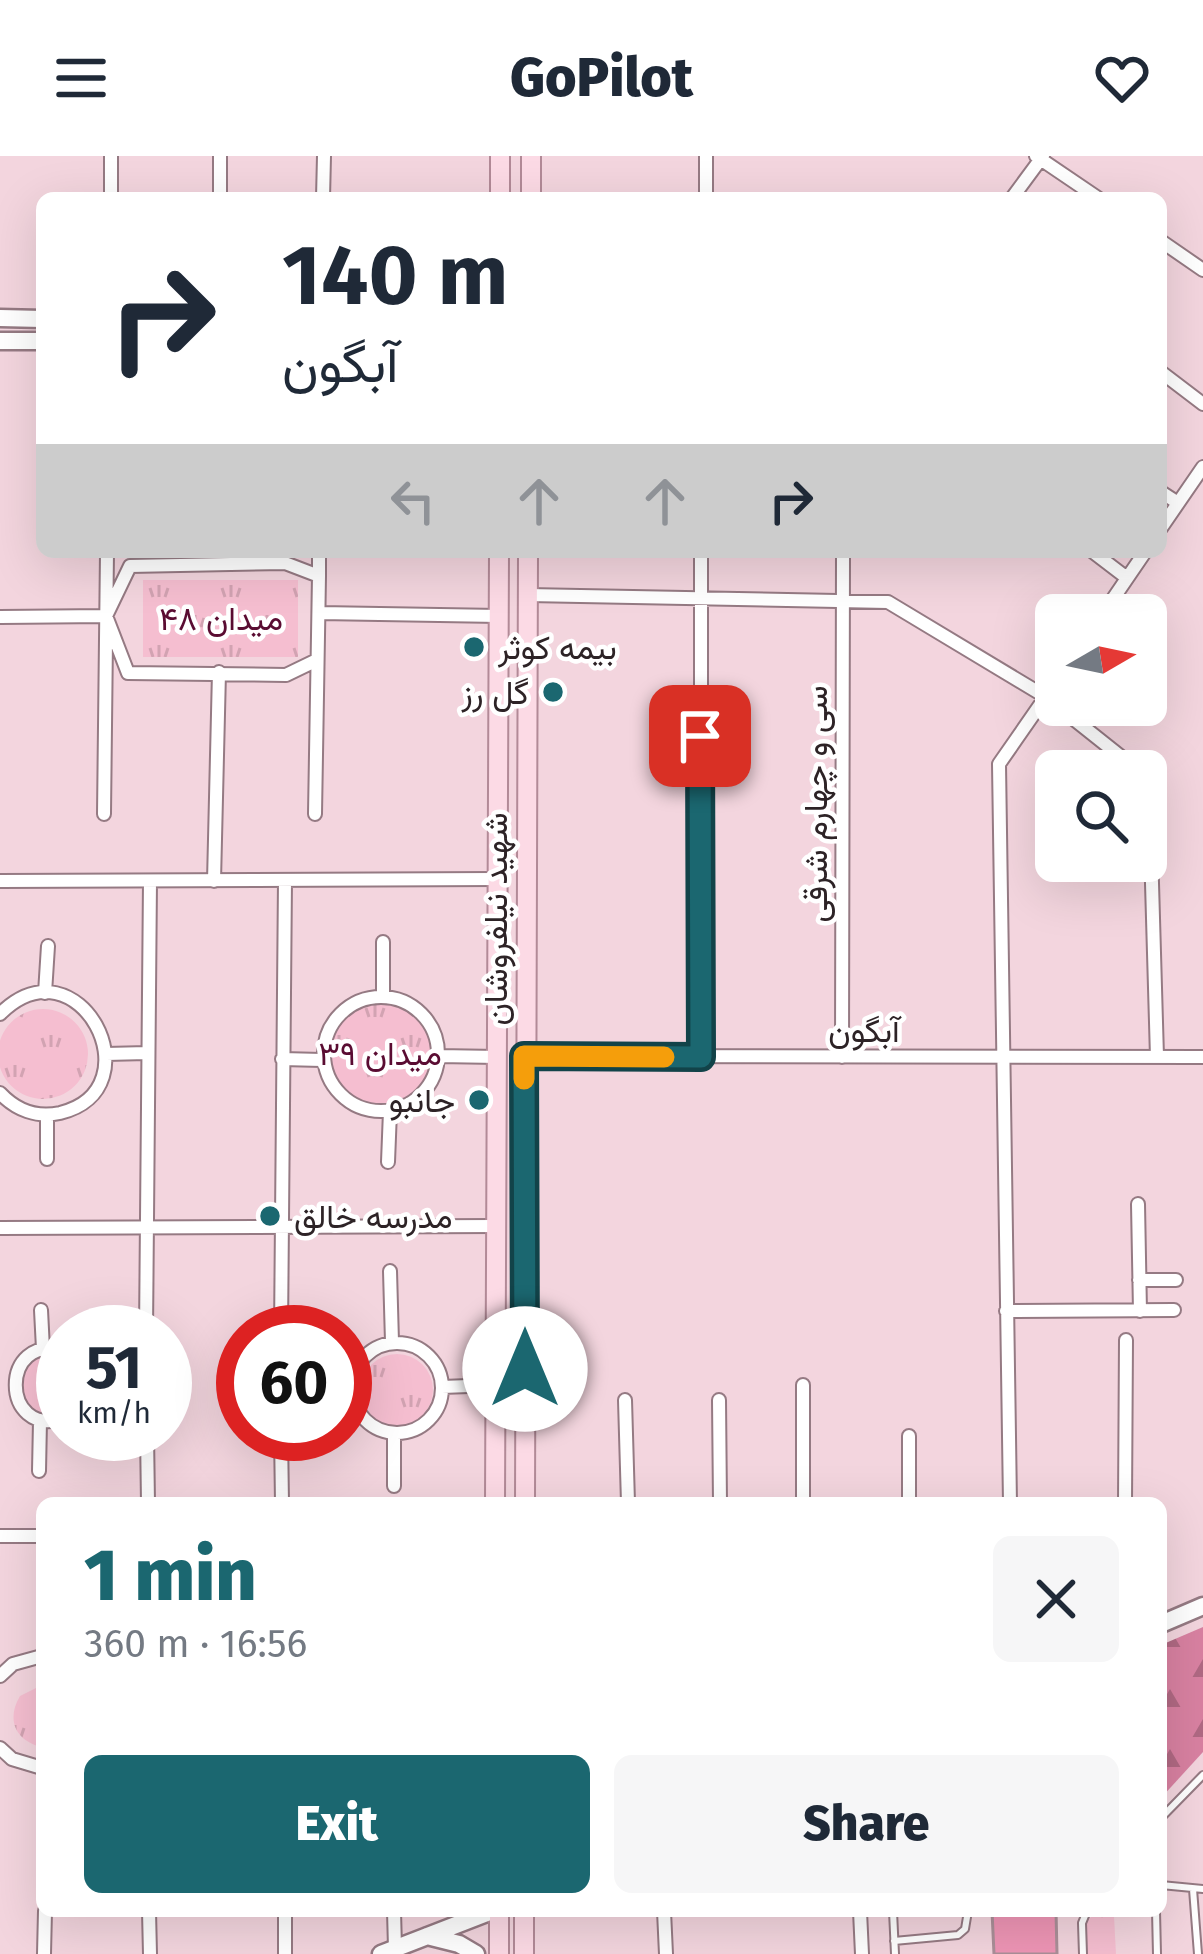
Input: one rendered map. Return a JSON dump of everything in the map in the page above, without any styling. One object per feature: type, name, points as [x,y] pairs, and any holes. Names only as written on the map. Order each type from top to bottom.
[{"type":"main road","points":[[500,156],[500,192]]},
{"type":"main road","points":[[530,192],[531,156]]},
{"type":"main road","points":[[0,318],[36,319]]},
{"type":"main road","points":[[0,341],[36,341]]},
{"type":"main road","name":"شهید نیلفروشان","points":[[495,1497],[499,558]]},
{"type":"main road","name":"شهید نیلفروشان","points":[[525,1497],[528,558]]},
{"type":"main road","points":[[498,1057],[524,1056]]},
{"type":"main road","points":[[1167,1621],[1203,1606]]},
{"type":"main road","points":[[388,1951],[479,1917]]},
{"type":"main road","points":[[497,1917],[500,1954]]},
{"type":"main road","points":[[524,1917],[524,1954]]},
{"type":"main road","points":[[426,1936],[459,1944],[476,1954]]},
{"type":"street","points":[[111,156],[111,192]]},
{"type":"street","points":[[220,156],[220,192]]},
{"type":"street","points":[[322,192],[324,156]]},
{"type":"street","points":[[706,156],[706,192]]},
{"type":"street","points":[[1016,192],[1040,157],[1090,192]]},
{"type":"street","points":[[1167,246],[1203,270]]},
{"type":"street","points":[[1167,377],[1203,404]]},
{"type":"street","points":[[1167,519],[1203,466]]},
{"type":"street","points":[[1167,496],[1178,503]]},
{"type":"street","points":[[104,814],[107,558]]},
{"type":"street","points":[[317,660],[286,674],[128,673],[106,616],[130,566],[218,558],[285,563],[319,576]]},
{"type":"street","points":[[315,814],[319,558]]},
{"type":"street","points":[[701,558],[701,1057]]},
{"type":"street","name":"سی و چهارم شرقی","points":[[842,1057],[843,558]]},
{"type":"street","points":[[1101,558],[1127,578]]},
{"type":"street","points":[[1116,594],[1140,558]]},
{"type":"street","points":[[527,595],[888,602],[1035,690]]},
{"type":"street","points":[[320,613],[499,616]]},
{"type":"street","points":[[0,617],[106,616]]},
{"type":"street","points":[[214,880],[219,672]]},
{"type":"street","points":[[1010,1497],[999,764],[1035,713]]},
{"type":"street","points":[[1083,726],[1113,750]]},
{"type":"street","points":[[0,881],[498,879]]},
{"type":"street","points":[[281,1305],[285,880]]},
{"type":"street","points":[[146,1305],[149,881]]},
{"type":"street","points":[[1152,882],[1157,1057]]},
{"type":"street","points":[[383,943],[383,996]]},
{"type":"street","points":[[45,993],[48,946]]},
{"type":"street","points":[[0,1014],[26,996],[64,996],[94,1018],[106,1054],[95,1089],[82,1103],[46,1115],[27,1112],[0,1094]]},
{"type":"street","points":[[383,996],[416,1008],[436,1038],[438,1056],[424,1092],[390,1111],[356,1106],[341,1096],[322,1060],[328,1031],[337,1016],[365,998],[383,996]]},
{"type":"street","points":[[106,1054],[147,1053]]},
{"type":"street","points":[[438,1056],[498,1057]]},
{"type":"street","name":"آبگون","points":[[524,1056],[1203,1057]]},
{"type":"street","points":[[282,1059],[322,1060]]},
{"type":"street","points":[[388,1162],[390,1111]]},
{"type":"street","points":[[46,1115],[47,1159]]},
{"type":"street","points":[[1138,1204],[1139,1310]]},
{"type":"street","points":[[0,1228],[497,1226]]},
{"type":"street","points":[[390,1270],[392,1342]]},
{"type":"street","points":[[1139,1280],[1176,1280]]},
{"type":"street","points":[[1006,1311],[1174,1310]]},
{"type":"street","points":[[1125,1497],[1126,1340]]},
{"type":"street","points":[[372,1353],[392,1342],[425,1353],[435,1364],[442,1387],[433,1417],[422,1427],[394,1434],[372,1426]]},
{"type":"street","points":[[36,1354],[17,1366],[6,1386],[20,1408],[36,1418]]},
{"type":"street","points":[[442,1387],[496,1385]]},
{"type":"street","points":[[802,1385],[803,1497]]},
{"type":"street","points":[[625,1400],[628,1497]]},
{"type":"street","points":[[719,1400],[720,1497]]},
{"type":"street","points":[[394,1434],[394,1486]]},
{"type":"street","points":[[909,1436],[909,1497]]},
{"type":"street","points":[[39,1461],[39,1471]]},
{"type":"street","points":[[147,1461],[148,1497]]},
{"type":"street","points":[[281,1461],[281,1497]]},
{"type":"street","points":[[0,1536],[36,1536]]},
{"type":"street","points":[[0,1676],[13,1664],[36,1658]]},
{"type":"street","points":[[0,1748],[13,1760],[36,1766]]},
{"type":"street","points":[[44,1954],[45,1917]]},
{"type":"street","points":[[149,1917],[150,1954]]},
{"type":"street","points":[[285,1917],[285,1954]]},
{"type":"street","points":[[388,1951],[393,1917]]},
{"type":"street","points":[[664,1917],[666,1954]]},
{"type":"street","points":[[860,1917],[862,1954]]},
{"type":"lane","points":[[1167,1812],[1203,1775]]},
{"type":"lane","points":[[1167,1887],[1203,1889]]},
{"type":"lane","points":[[1193,1889],[1198,1954]]},
{"type":"lane","points":[[893,1917],[895,1954]]},
{"type":"lane","points":[[894,1941],[947,1939],[965,1929],[967,1917]]},
{"type":"lane","points":[[1083,1954],[1084,1917]]},
{"type":"lane","points":[[1156,1917],[1157,1954]]},
{"type":"green space","name":"میدان ۴۸","points":[[143,580],[298,580],[298,657],[143,657]]},
{"type":"green space","name":"میدان ۳۹","points":[[383,996],[416,1008],[438,1056],[409,1104],[356,1106],[331,1075],[328,1044],[337,1016]]},
{"type":"green space","points":[[26,1012],[60,1012],[85,1037],[85,1071],[60,1096],[26,1096],[1,1071],[1,1037]]},
{"type":"green space","points":[[36,1354],[36,1412],[26,1411],[18,1370]]},
{"type":"green space","points":[[397,1354],[411,1357],[430,1376],[433,1390],[423,1416],[397,1426],[372,1417],[372,1363]]},
{"type":"green space","points":[[1203,1627],[1203,1752],[1167,1791],[1167,1642]]},
{"type":"green space","points":[[36,1688],[36,1745],[16,1728],[14,1713],[20,1696]]},
{"type":"green space","points":[[1091,1917],[1114,1917],[1116,1954],[1087,1954],[1086,1923]]},
{"type":"building","points":[[992,1917],[1056,1917],[1057,1954],[994,1954]]},
{"type":"slow traffic","points":[[524,1079],[524,1056],[664,1057]]},
{"type":"place","name":"بیمه کوثر","points":[[474,647]]},
{"type":"place","name":"گل رز","points":[[553,692]]},
{"type":"place","name":"جانبو","points":[[479,1100]]},
{"type":"place","name":"مدرسه خالق","points":[[270,1216]]},
{"type":"route","points":[[525,1369],[524,1056],[701,1057],[700,736]]}]
